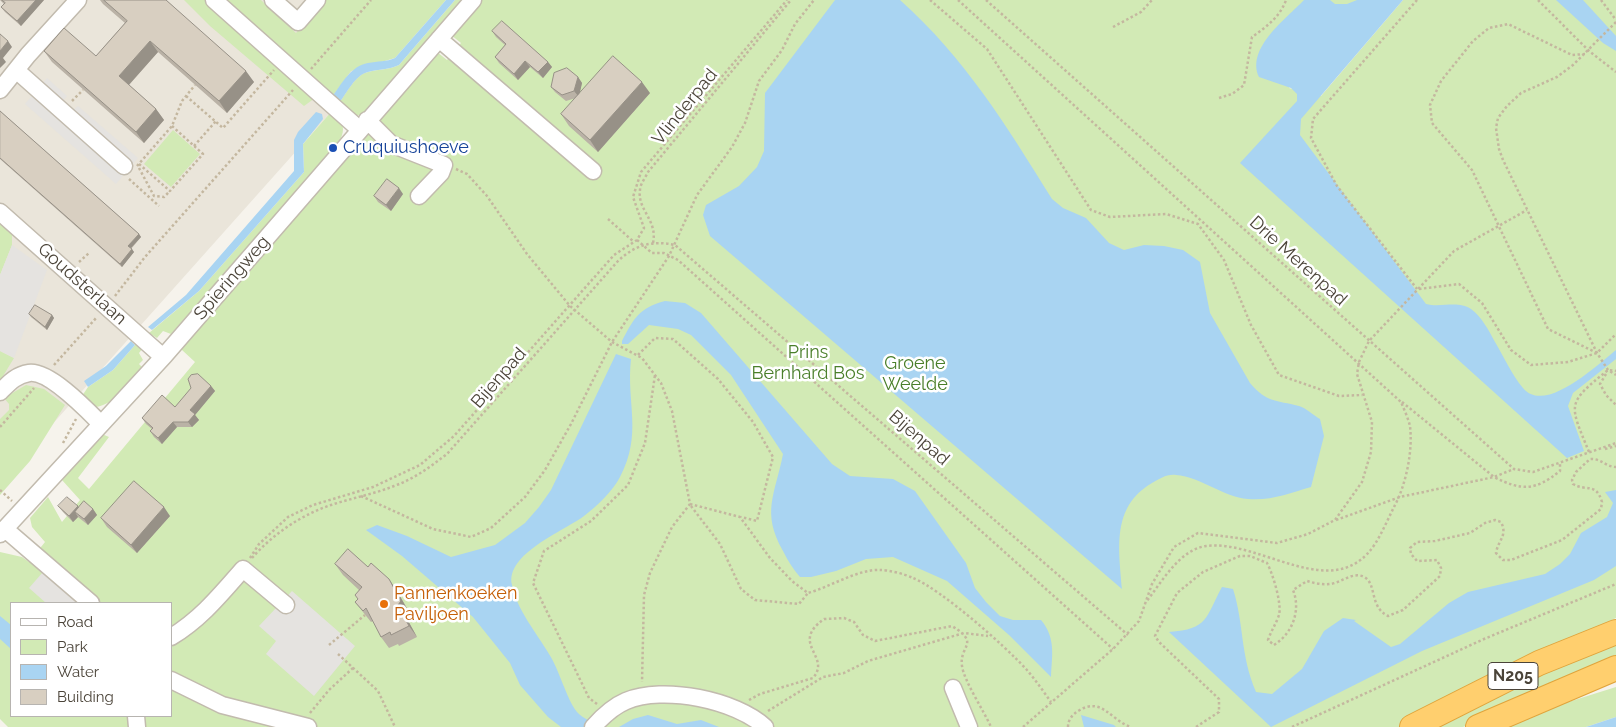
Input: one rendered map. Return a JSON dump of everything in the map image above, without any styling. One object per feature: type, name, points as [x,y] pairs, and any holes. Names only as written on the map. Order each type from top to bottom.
[{"type":"highway","name":"N205","points":[[1412,727],[1539,663],[1616,632]]},
{"type":"highway","name":"N205","points":[[1478,727],[1616,668]]},
{"type":"street","points":[[0,90],[78,0]]},
{"type":"street","points":[[214,0],[302,79],[363,125],[391,144],[444,165],[441,174],[419,196]]},
{"type":"street","points":[[273,0],[298,22],[317,0]]},
{"type":"street","name":"Spieringweg","points":[[2,532],[163,357],[473,0]]},
{"type":"street","points":[[439,39],[593,171]]},
{"type":"street","points":[[16,70],[132,168]]},
{"type":"street","name":"Goudsterlaan","points":[[0,212],[163,357]]},
{"type":"street","points":[[0,392],[14,377],[31,372],[43,376],[101,424]]},
{"type":"street","points":[[2,532],[89,602]]},
{"type":"street","points":[[172,636],[188,627],[206,612],[243,569],[286,605]]},
{"type":"street","points":[[172,680],[222,705],[304,726]]},
{"type":"street","points":[[953,688],[969,727]]},
{"type":"street","points":[[600,721],[627,700],[641,696],[666,695],[723,703],[760,723]]},
{"type":"path","points":[[0,427],[43,376],[107,307],[145,257],[371,0]]},
{"type":"path","points":[[243,569],[259,544],[288,517],[313,505],[373,487],[420,465],[454,436],[614,255],[635,241],[644,228],[633,197],[641,172],[787,0]]},
{"type":"path","name":"Vlinderpad","points":[[653,243],[654,226],[642,205],[640,190],[648,172],[791,0]]},
{"type":"path","points":[[361,496],[433,529],[471,537],[491,528],[525,497],[545,470],[571,424],[612,342],[669,256],[693,201],[732,147],[745,123],[759,82],[782,50],[795,24],[814,0]]},
{"type":"path","points":[[930,0],[988,49],[1091,210],[1110,217],[1166,214],[1198,224],[1224,260],[1251,325],[1279,376],[1339,396],[1362,394]]},
{"type":"path","points":[[958,0],[1401,402],[1494,477],[1517,487],[1528,488],[1546,483],[1560,471],[1562,462]]},
{"type":"path","name":"Drie Merenpad","points":[[986,0],[1514,470]]},
{"type":"path","points":[[1113,28],[1141,12],[1152,0]]},
{"type":"path","points":[[1219,98],[1232,94],[1244,85],[1252,37],[1269,25],[1282,11],[1286,0]]},
{"type":"path","points":[[1417,0],[1313,120],[1311,138],[1337,186],[1417,289]]},
{"type":"path","points":[[1538,0],[1589,51],[1616,72]]},
{"type":"path","points":[[1601,0],[1616,21],[1589,51],[1557,77],[1521,94],[1507,106],[1498,118],[1496,128],[1499,149],[1527,210],[1597,353],[1608,370],[1616,375]]},
{"type":"path","points":[[1585,54],[1572,56],[1508,24],[1489,28],[1473,41],[1440,82],[1430,105],[1432,123],[1472,170],[1548,329],[1597,353]]},
{"type":"path","points":[[186,96],[223,128],[282,61]]},
{"type":"path","points":[[159,206],[127,177],[132,168],[172,126],[177,111],[195,85]]},
{"type":"path","points":[[194,146],[216,122]]},
{"type":"path","points":[[152,198],[164,197],[203,154],[172,126]]},
{"type":"path","points":[[444,165],[467,174],[487,196],[527,254],[574,311],[612,342],[638,355],[656,376],[672,411],[690,504],[720,544],[741,589],[755,600],[781,604],[799,604],[808,593],[829,587],[856,574],[880,570],[913,578],[946,599],[1025,668],[1052,702]]},
{"type":"path","points":[[132,168],[155,178],[170,191]]},
{"type":"path","points":[[132,168],[141,174],[148,183],[152,198]]},
{"type":"path","points":[[148,183],[155,178]]},
{"type":"path","points":[[1335,520],[1362,482],[1371,452],[1372,422],[1357,374],[1359,362],[1369,340],[1454,251],[1527,210]]},
{"type":"path","points":[[608,219],[652,253],[664,253],[678,260],[1113,649]]},
{"type":"path","name":"Bijenpad","points":[[243,569],[262,547],[286,527],[330,505],[410,479],[447,454],[618,261],[630,250],[653,243],[675,245],[1128,635]]},
{"type":"path","points":[[1417,289],[1459,284],[1482,303],[1511,350],[1531,364],[1568,362],[1597,353],[1616,334]]},
{"type":"path","points":[[638,355],[655,338],[673,339],[718,379],[753,422],[773,457],[757,521],[690,504]]},
{"type":"path","points":[[1608,370],[1600,384],[1606,395],[1616,405]]},
{"type":"path","points":[[1587,453],[1574,410],[1575,400],[1583,390],[1608,370],[1616,371]]},
{"type":"path","points":[[600,721],[533,582],[544,551],[591,521],[628,485],[645,444],[656,376]]},
{"type":"path","points":[[1146,602],[1180,560],[1188,553],[1204,546],[1223,546],[1259,553],[1311,570],[1330,572],[1343,569],[1362,558],[1374,545],[1400,497],[1410,446],[1410,426],[1401,402]]},
{"type":"path","points":[[59,447],[84,408]]},
{"type":"path","points":[[1023,727],[1128,635],[1140,621],[1152,584],[1174,547],[1198,533],[1277,542],[1308,534],[1335,520],[1400,497],[1494,477],[1514,470],[1534,472],[1616,445]]},
{"type":"path","points":[[1196,727],[1219,712],[1219,699],[1155,636],[1177,594],[1203,572],[1240,556],[1250,556],[1267,563],[1274,587],[1279,596],[1280,612],[1268,640],[1274,645],[1292,625],[1297,612],[1293,590],[1307,580],[1333,584],[1356,575],[1364,576],[1369,581],[1374,601],[1381,613],[1388,616],[1396,614],[1440,576],[1441,568],[1437,560],[1417,561],[1413,557],[1410,548],[1417,542],[1435,541],[1470,533],[1485,523],[1495,520],[1501,522],[1504,529],[1502,541],[1496,553],[1503,560],[1511,560],[1553,544],[1570,535],[1601,509],[1602,502],[1597,491],[1593,488],[1579,487],[1573,484],[1572,480],[1576,472],[1590,459],[1598,459],[1609,467],[1616,467]]},
{"type":"path","points":[[0,490],[12,501],[18,494]]},
{"type":"path","points":[[641,696],[644,595],[650,573],[672,526],[690,504]]},
{"type":"path","points":[[740,517],[770,558],[792,581],[808,593]]},
{"type":"path","points":[[1292,727],[1484,639],[1616,584]]},
{"type":"path","points":[[329,645],[365,615]]},
{"type":"path","points":[[737,710],[742,704],[760,694],[813,678],[819,668],[818,660],[810,646],[809,636],[818,623],[824,619],[844,618],[854,622],[863,635],[875,641],[893,639],[947,626],[952,626],[964,634],[967,647],[962,665],[991,727]]},
{"type":"path","points":[[760,723],[823,677],[844,674],[868,660],[964,634],[989,636]]},
{"type":"path","points":[[338,654],[378,691],[394,727]]},
{"type":"path","points":[[304,726],[329,690],[354,667]]},
{"type":"path","points":[[1068,727],[1074,714],[1086,706],[1094,704],[1101,707],[1123,724],[1131,727]]},
{"type":"shaded area","points":[[0,0],[431,0],[0,483]]},
{"type":"shaded area","points":[[47,78],[67,96],[61,103],[71,112],[78,106],[138,158],[116,184],[25,104]]},
{"type":"shaded area","points":[[12,245],[47,270],[14,358],[0,351],[0,275]]},
{"type":"shaded area","points":[[43,572],[77,602],[45,602],[29,588]]},
{"type":"shaded area","points":[[292,591],[355,646],[314,696],[266,654],[276,641],[259,626]]},
{"type":"green space","points":[[184,0],[205,0],[315,98],[304,106],[210,26]]},
{"type":"green space","points":[[225,0],[261,0],[296,33],[324,0],[446,0],[395,58],[351,71],[332,97]]},
{"type":"green space","points":[[455,0],[466,0],[366,114],[354,116],[339,103],[355,80],[363,74],[399,65]]},
{"type":"green space","name":"Groene Weelde","points":[[481,0],[1370,0],[1289,88],[1321,96],[1403,0],[1616,0],[1616,618],[1452,697],[1399,727],[8,727],[0,719],[0,552],[22,557],[29,562],[45,542],[32,527],[30,518],[48,497],[62,522],[80,500],[62,480],[102,434],[109,437],[78,478],[89,489],[195,362],[182,350],[182,346],[251,270],[437,52],[447,60],[461,43],[451,35]]},
{"type":"green space","points":[[331,112],[341,122],[343,130],[339,141],[331,153],[171,334],[163,331],[157,338],[149,333],[199,291],[304,172],[303,144]]},
{"type":"green space","points":[[173,130],[200,154],[171,187],[144,164]]},
{"type":"green space","points":[[0,222],[12,232],[12,245],[0,275]]},
{"type":"green space","points":[[137,339],[143,348],[139,353],[143,360],[139,364],[142,367],[116,397],[103,405],[95,407],[82,396],[88,387],[113,370],[135,345],[134,342]]},
{"type":"green space","points":[[0,351],[14,358],[0,381]]},
{"type":"green space","points":[[26,385],[44,389],[65,405],[30,461],[0,495],[0,419],[9,410],[9,404],[4,398]]},
{"type":"green space","points":[[1616,642],[1616,661],[1463,727],[1434,727],[1567,663]]},
{"type":"green space","points":[[1616,687],[1616,717],[1586,727],[1500,727],[1530,714]]},
{"type":"water","points":[[446,0],[455,0],[399,65],[363,74],[355,80],[339,103],[332,97],[352,71],[368,63],[395,58]]},
{"type":"water","points":[[835,0],[900,0],[945,45],[965,69],[1001,119],[1052,199],[1063,208],[1086,218],[1109,243],[1124,250],[1144,245],[1164,246],[1183,250],[1200,262],[1210,313],[1250,383],[1267,397],[1302,407],[1320,419],[1324,436],[1311,487],[1265,499],[1248,499],[1230,495],[1194,479],[1176,475],[1166,476],[1152,483],[1139,493],[1130,504],[1120,530],[1122,589],[710,236],[703,215],[706,205],[739,186],[757,167],[764,151],[765,93]]},
{"type":"water","points":[[1304,0],[1330,0],[1335,4],[1347,4],[1357,0],[1403,0],[1301,119],[1300,135],[1426,304],[1461,305],[1475,312],[1488,329],[1519,383],[1533,395],[1544,396],[1571,385],[1616,350],[1616,359],[1573,393],[1568,406],[1584,451],[1567,458],[1240,163],[1297,101],[1297,94],[1291,88],[1259,77],[1256,66],[1258,55],[1270,35]]},
{"type":"water","points":[[1556,0],[1583,0],[1616,36],[1616,51],[1603,43]]},
{"type":"water","points":[[316,112],[322,114],[323,119],[303,144],[304,172],[199,291],[152,330],[148,327],[186,295],[294,171],[294,140],[298,132]]},
{"type":"water","points":[[665,301],[685,303],[701,313],[832,464],[850,476],[893,479],[915,491],[966,563],[975,588],[986,602],[1000,616],[1013,620],[1041,620],[1051,640],[1051,677],[1009,635],[947,581],[893,557],[866,559],[836,571],[811,577],[800,577],[785,555],[776,537],[771,514],[783,454],[731,375],[691,335],[678,329],[649,325],[628,344],[622,344],[626,333],[638,315],[649,307]]},
{"type":"water","points":[[131,341],[135,345],[113,370],[88,387],[84,381],[106,366]]},
{"type":"water","points":[[616,354],[631,359],[631,446],[620,477],[609,493],[589,512],[538,544],[526,554],[517,563],[512,574],[512,585],[518,603],[553,661],[573,706],[582,717],[603,727],[561,727],[548,717],[520,685],[510,663],[473,617],[402,556],[366,530],[377,525],[407,536],[451,557],[495,545],[525,523],[551,490]]},
{"type":"water","points":[[1616,490],[1616,566],[1594,580],[1422,651],[1271,727],[1169,632],[1199,625],[1208,614],[1222,587],[1233,589],[1247,665],[1256,692],[1272,694],[1302,669],[1324,631],[1343,618],[1356,620],[1354,621],[1391,647],[1400,644],[1449,603],[1468,592],[1545,574],[1560,564],[1570,554],[1581,533],[1607,517],[1613,503],[1605,492]]},
{"type":"water","points":[[0,616],[10,624],[10,648],[0,639]]},
{"type":"water","points":[[648,715],[677,724],[701,720],[719,727],[619,727],[633,719]]},
{"type":"water","points":[[1081,715],[1114,725],[1116,727],[1084,727]]},
{"type":"water","points":[[1616,717],[1616,727],[1586,727]]},
{"type":"building","points":[[2,0],[36,0],[17,21],[1,7],[5,3]]},
{"type":"building","points":[[104,0],[166,0],[246,71],[219,101],[150,41],[119,76],[156,109],[136,132],[44,51],[64,28],[96,56],[127,21]]},
{"type":"building","points":[[502,21],[548,62],[538,72],[525,61],[514,74],[495,57],[506,44],[492,31]]},
{"type":"building","points":[[0,34],[8,41],[0,51]]},
{"type":"building","points":[[613,56],[642,82],[590,140],[561,114]]},
{"type":"building","points":[[567,68],[578,77],[574,91],[562,95],[551,87],[554,73]]},
{"type":"building","points":[[0,111],[139,234],[128,246],[132,249],[120,264],[0,158]]},
{"type":"building","points":[[387,179],[399,188],[386,205],[374,196]]},
{"type":"building","points":[[35,305],[52,315],[45,327],[29,314]]},
{"type":"building","points":[[198,374],[211,386],[190,410],[195,414],[188,422],[173,422],[158,438],[150,431],[153,428],[142,418],[162,395],[175,407],[191,388],[188,379],[191,375]]},
{"type":"building","points":[[134,481],[164,507],[131,545],[101,518]]},
{"type":"building","points":[[67,497],[78,506],[69,516],[58,506]]},
{"type":"building","points":[[84,501],[93,509],[84,519],[75,512]]},
{"type":"building","points":[[348,549],[368,567],[371,563],[389,579],[401,601],[398,605],[409,626],[391,635],[390,632],[381,637],[366,608],[363,611],[355,602],[358,599],[355,595],[362,587],[335,564]]},
{"type":"place","name":"Cruquiushoeve","points":[[333,148]]},
{"type":"place","name":"Pannenkoeken Paviljoen","points":[[384,604]]},
{"type":"park label","name":"Prins Bernhard Bos","points":[[808,363]]}]
